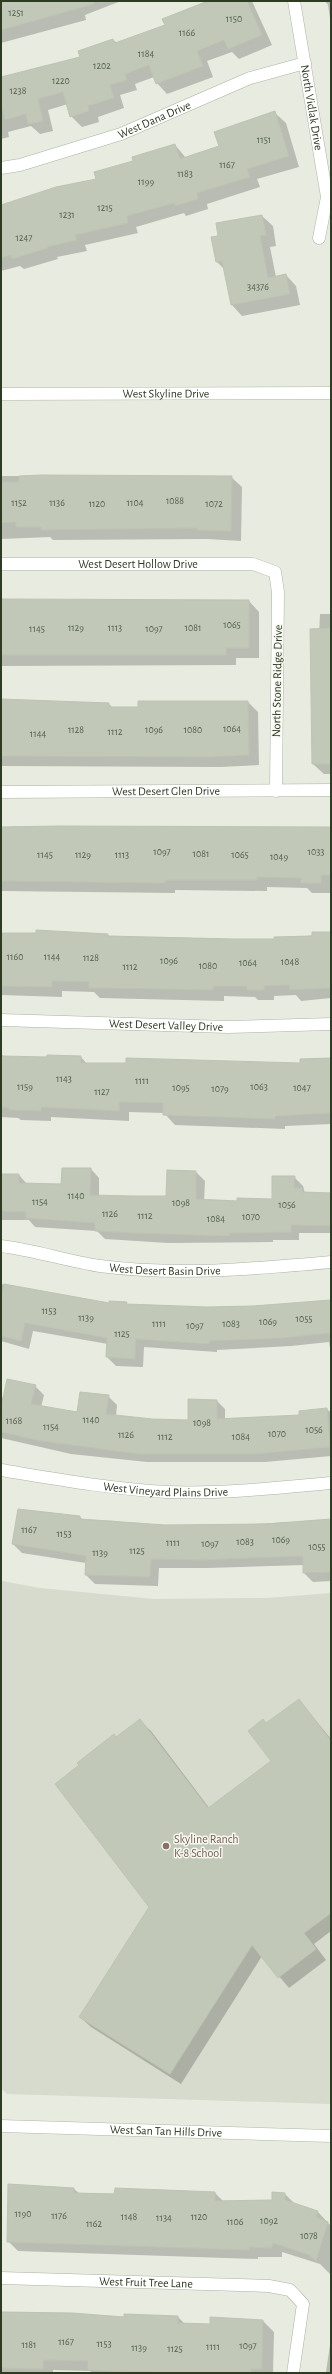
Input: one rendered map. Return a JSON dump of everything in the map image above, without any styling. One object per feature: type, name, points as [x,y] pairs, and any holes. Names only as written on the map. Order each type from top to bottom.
[{"type":"street","name":"North Vidlak Drive","points":[[294,1],[327,197],[319,238]]},
{"type":"street","name":"West Dana Drive","points":[[1,168],[20,165],[121,134],[250,78],[305,63]]},
{"type":"street","name":"West Skyline Drive","points":[[1,394],[331,393]]},
{"type":"street","name":"West Desert Hollow Drive","points":[[1,564],[253,564],[275,572]]},
{"type":"street","name":"North Stone Ridge Drive","points":[[275,572],[278,592],[276,791]]},
{"type":"street","name":"West Desert Glen Drive","points":[[1,792],[331,790]]},
{"type":"street","name":"West Desert Valley Drive","points":[[1,1020],[228,1027],[331,1024]]},
{"type":"street","name":"West Desert Basin Drive","points":[[1,1246],[100,1266],[194,1272],[239,1271],[331,1262]]},
{"type":"street","name":"West Vineyard Plains Drive","points":[[1,1470],[101,1486],[167,1492],[228,1492],[331,1484]]},
{"type":"street","name":"West San Tan Hills Drive","points":[[1,2126],[331,2136]]},
{"type":"street","name":"West Fruit Tree Lane","points":[[1,2278],[269,2286],[290,2290],[303,2304],[293,2373]]},
{"type":"shaded area","name":"Skyline Ranch K-8 School","points":[[2,1581],[40,1588],[154,1599],[267,1598],[331,1593],[331,2104],[7,2094],[1,2088]]},
{"type":"building","points":[[1,1],[93,1],[94,4],[1,30]]},
{"type":"building","points":[[208,1],[247,1],[262,35],[228,49],[224,40],[197,51],[203,66],[156,84],[149,65],[125,74],[127,80],[110,85],[114,98],[88,106],[89,111],[70,117],[63,92],[38,99],[43,121],[28,124],[26,114],[5,120],[1,103],[1,77],[80,57],[78,51],[113,39],[115,43],[165,25],[162,19]]},
{"type":"building","points":[[275,111],[289,156],[247,169],[250,177],[197,193],[198,199],[175,206],[174,203],[127,216],[128,223],[75,235],[77,240],[47,247],[48,248],[12,259],[11,255],[1,258],[1,205],[56,187],[96,179],[94,172],[133,161],[132,157],[175,144],[180,159],[219,146],[214,132]]},
{"type":"building","points":[[262,215],[266,235],[260,236],[268,278],[286,274],[290,294],[231,305],[222,261],[216,262],[211,237],[218,236],[216,223]]},
{"type":"building","points":[[19,476],[232,476],[231,531],[197,530],[197,528],[41,530],[41,527],[16,527],[16,522],[2,523],[1,482],[19,482]]},
{"type":"building","points":[[1,599],[249,600],[249,648],[226,648],[226,655],[1,655]]},
{"type":"building","points":[[331,628],[331,764],[312,764],[310,629]]},
{"type":"building","points":[[1,699],[109,703],[109,707],[138,707],[138,701],[248,701],[249,755],[209,757],[1,756]]},
{"type":"building","points":[[1,827],[331,827],[331,875],[321,875],[321,883],[301,883],[301,878],[257,877],[257,880],[165,880],[165,883],[1,881]]},
{"type":"building","points":[[36,930],[108,934],[108,936],[231,939],[274,939],[274,937],[312,936],[312,932],[331,932],[331,988],[290,990],[289,985],[264,986],[264,990],[247,990],[247,986],[213,986],[213,990],[89,988],[89,982],[52,981],[52,987],[1,986],[1,933],[36,933]]},
{"type":"building","points":[[47,1055],[81,1056],[81,1063],[126,1063],[126,1058],[300,1063],[300,1059],[331,1058],[331,1113],[275,1116],[275,1119],[163,1115],[163,1103],[119,1102],[119,1111],[41,1107],[41,1111],[9,1110],[9,1108],[1,1107],[1,1056],[47,1057]]},
{"type":"building","points":[[62,1168],[91,1168],[90,1195],[132,1196],[166,1196],[167,1170],[196,1171],[196,1199],[237,1201],[237,1198],[272,1199],[272,1176],[295,1176],[294,1188],[302,1188],[302,1192],[331,1193],[331,1226],[291,1225],[291,1232],[229,1233],[229,1236],[131,1233],[95,1231],[95,1223],[26,1218],[26,1212],[1,1211],[1,1174],[19,1174],[19,1183],[61,1184]]},
{"type":"building","points":[[4,1284],[109,1303],[109,1301],[127,1302],[126,1304],[207,1307],[253,1306],[331,1300],[331,1333],[282,1338],[209,1341],[209,1344],[136,1339],[135,1359],[106,1357],[107,1338],[25,1323],[21,1341],[1,1336],[1,1298]]},
{"type":"building","points":[[7,1379],[36,1385],[31,1404],[77,1412],[80,1392],[109,1395],[106,1414],[152,1419],[188,1420],[188,1399],[217,1400],[217,1419],[299,1415],[299,1411],[327,1408],[330,1447],[255,1454],[138,1454],[35,1440],[1,1432],[1,1408]]},
{"type":"building","points":[[18,1509],[80,1516],[80,1519],[165,1525],[266,1524],[331,1519],[331,1572],[303,1573],[303,1556],[199,1560],[151,1559],[150,1577],[85,1575],[86,1556],[12,1544]]},
{"type":"building","points":[[299,1699],[331,1741],[331,1913],[304,1933],[316,1949],[278,1978],[252,1945],[170,2074],[79,2017],[149,1907],[55,1784],[79,1765],[77,1763],[114,1734],[116,1737],[140,1719],[208,1808],[271,1761],[248,1731],[263,1719],[266,1723]]},
{"type":"building","points":[[8,2184],[74,2188],[74,2193],[114,2194],[115,2188],[215,2192],[215,2201],[272,2200],[272,2192],[285,2193],[285,2200],[318,2211],[316,2217],[328,2222],[316,2261],[309,2255],[273,2243],[272,2248],[249,2247],[249,2250],[7,2242]]},
{"type":"building","points":[[1,2312],[72,2313],[124,2317],[124,2314],[178,2316],[178,2323],[210,2324],[210,2317],[263,2320],[262,2369],[251,2369],[251,2373],[123,2372],[88,2370],[88,2361],[43,2360],[43,2369],[1,2368]]},
{"type":"place","name":"Skyline Ranch K-8 School","points":[[166,1846]]}]
